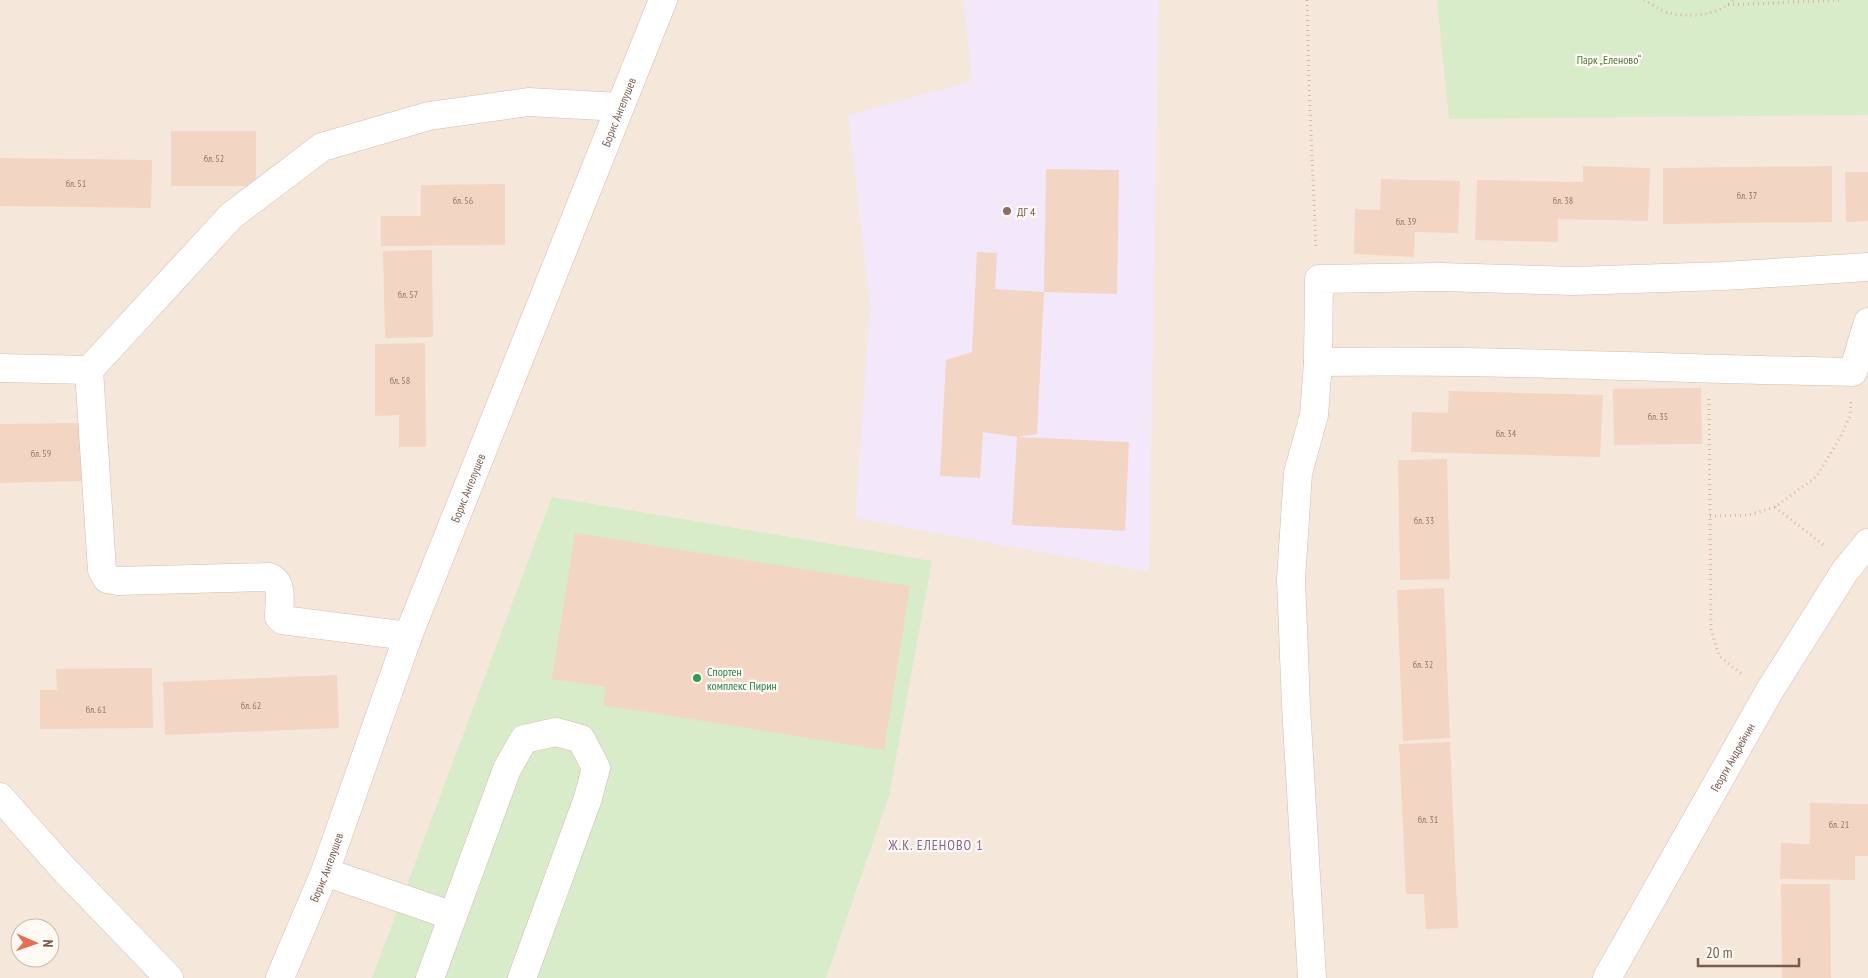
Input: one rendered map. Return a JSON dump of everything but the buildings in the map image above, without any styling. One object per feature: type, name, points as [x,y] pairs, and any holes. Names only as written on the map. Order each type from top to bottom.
[{"type":"street","name":"Борис Ангелушев","points":[[280,978],[325,872],[408,636],[663,0]]},
{"type":"street","points":[[408,636],[282,620],[279,617],[279,585],[275,579],[269,577],[127,581],[106,579],[102,570],[89,370],[231,216],[322,147],[429,116],[528,102],[620,107]]},
{"type":"street","points":[[1312,978],[1296,706],[1291,579],[1298,473],[1314,414],[1318,362],[1319,279],[1440,278],[1574,281],[1724,276],[1868,267]]},
{"type":"street","points":[[1318,362],[1414,360],[1709,370],[1854,372],[1868,322]]},
{"type":"street","points":[[0,368],[89,370]]},
{"type":"street","name":"Георги Андрейчин","points":[[1607,978],[1770,690],[1845,571],[1868,543]]},
{"type":"street","points":[[430,978],[507,768],[524,740],[556,732],[581,739],[596,768],[588,798],[522,978]]},
{"type":"street","points":[[0,797],[62,867],[169,978]]},
{"type":"street","points":[[325,872],[453,916]]},
{"type":"path","points":[[1307,0],[1314,226],[1319,279]]},
{"type":"path","points":[[1644,0],[1668,13],[1699,15],[1728,5],[1839,0]]},
{"type":"path","points":[[1728,5],[1734,0]]},
{"type":"path","points":[[1709,370],[1711,630],[1719,656],[1748,678]]},
{"type":"path","points":[[1710,516],[1748,515],[1776,507],[1817,476],[1841,436],[1850,416],[1854,372]]},
{"type":"path","points":[[1776,507],[1829,549]]},
{"type":"shaded area","points":[[0,0],[1868,0],[1868,978],[0,978]]},
{"type":"shaded area","name":"ДГ 4","points":[[963,0],[1159,0],[1149,572],[855,518],[870,307],[848,115],[972,81]]},
{"type":"green space","name":"Парк „Еленово“","points":[[1437,0],[1868,0],[1868,115],[1449,119]]},
{"type":"green space","name":"Спортен комплекс Пирин","points":[[552,497],[932,561],[889,796],[826,978],[372,978]]},
{"type":"place","name":"ДГ 4","points":[[1007,211]]},
{"type":"place","name":"Спортен комплекс Пирин","points":[[697,678]]},
{"type":"district","name":"Ж.К. ЕЛЕНОВО 1","points":[[936,845]]}]
